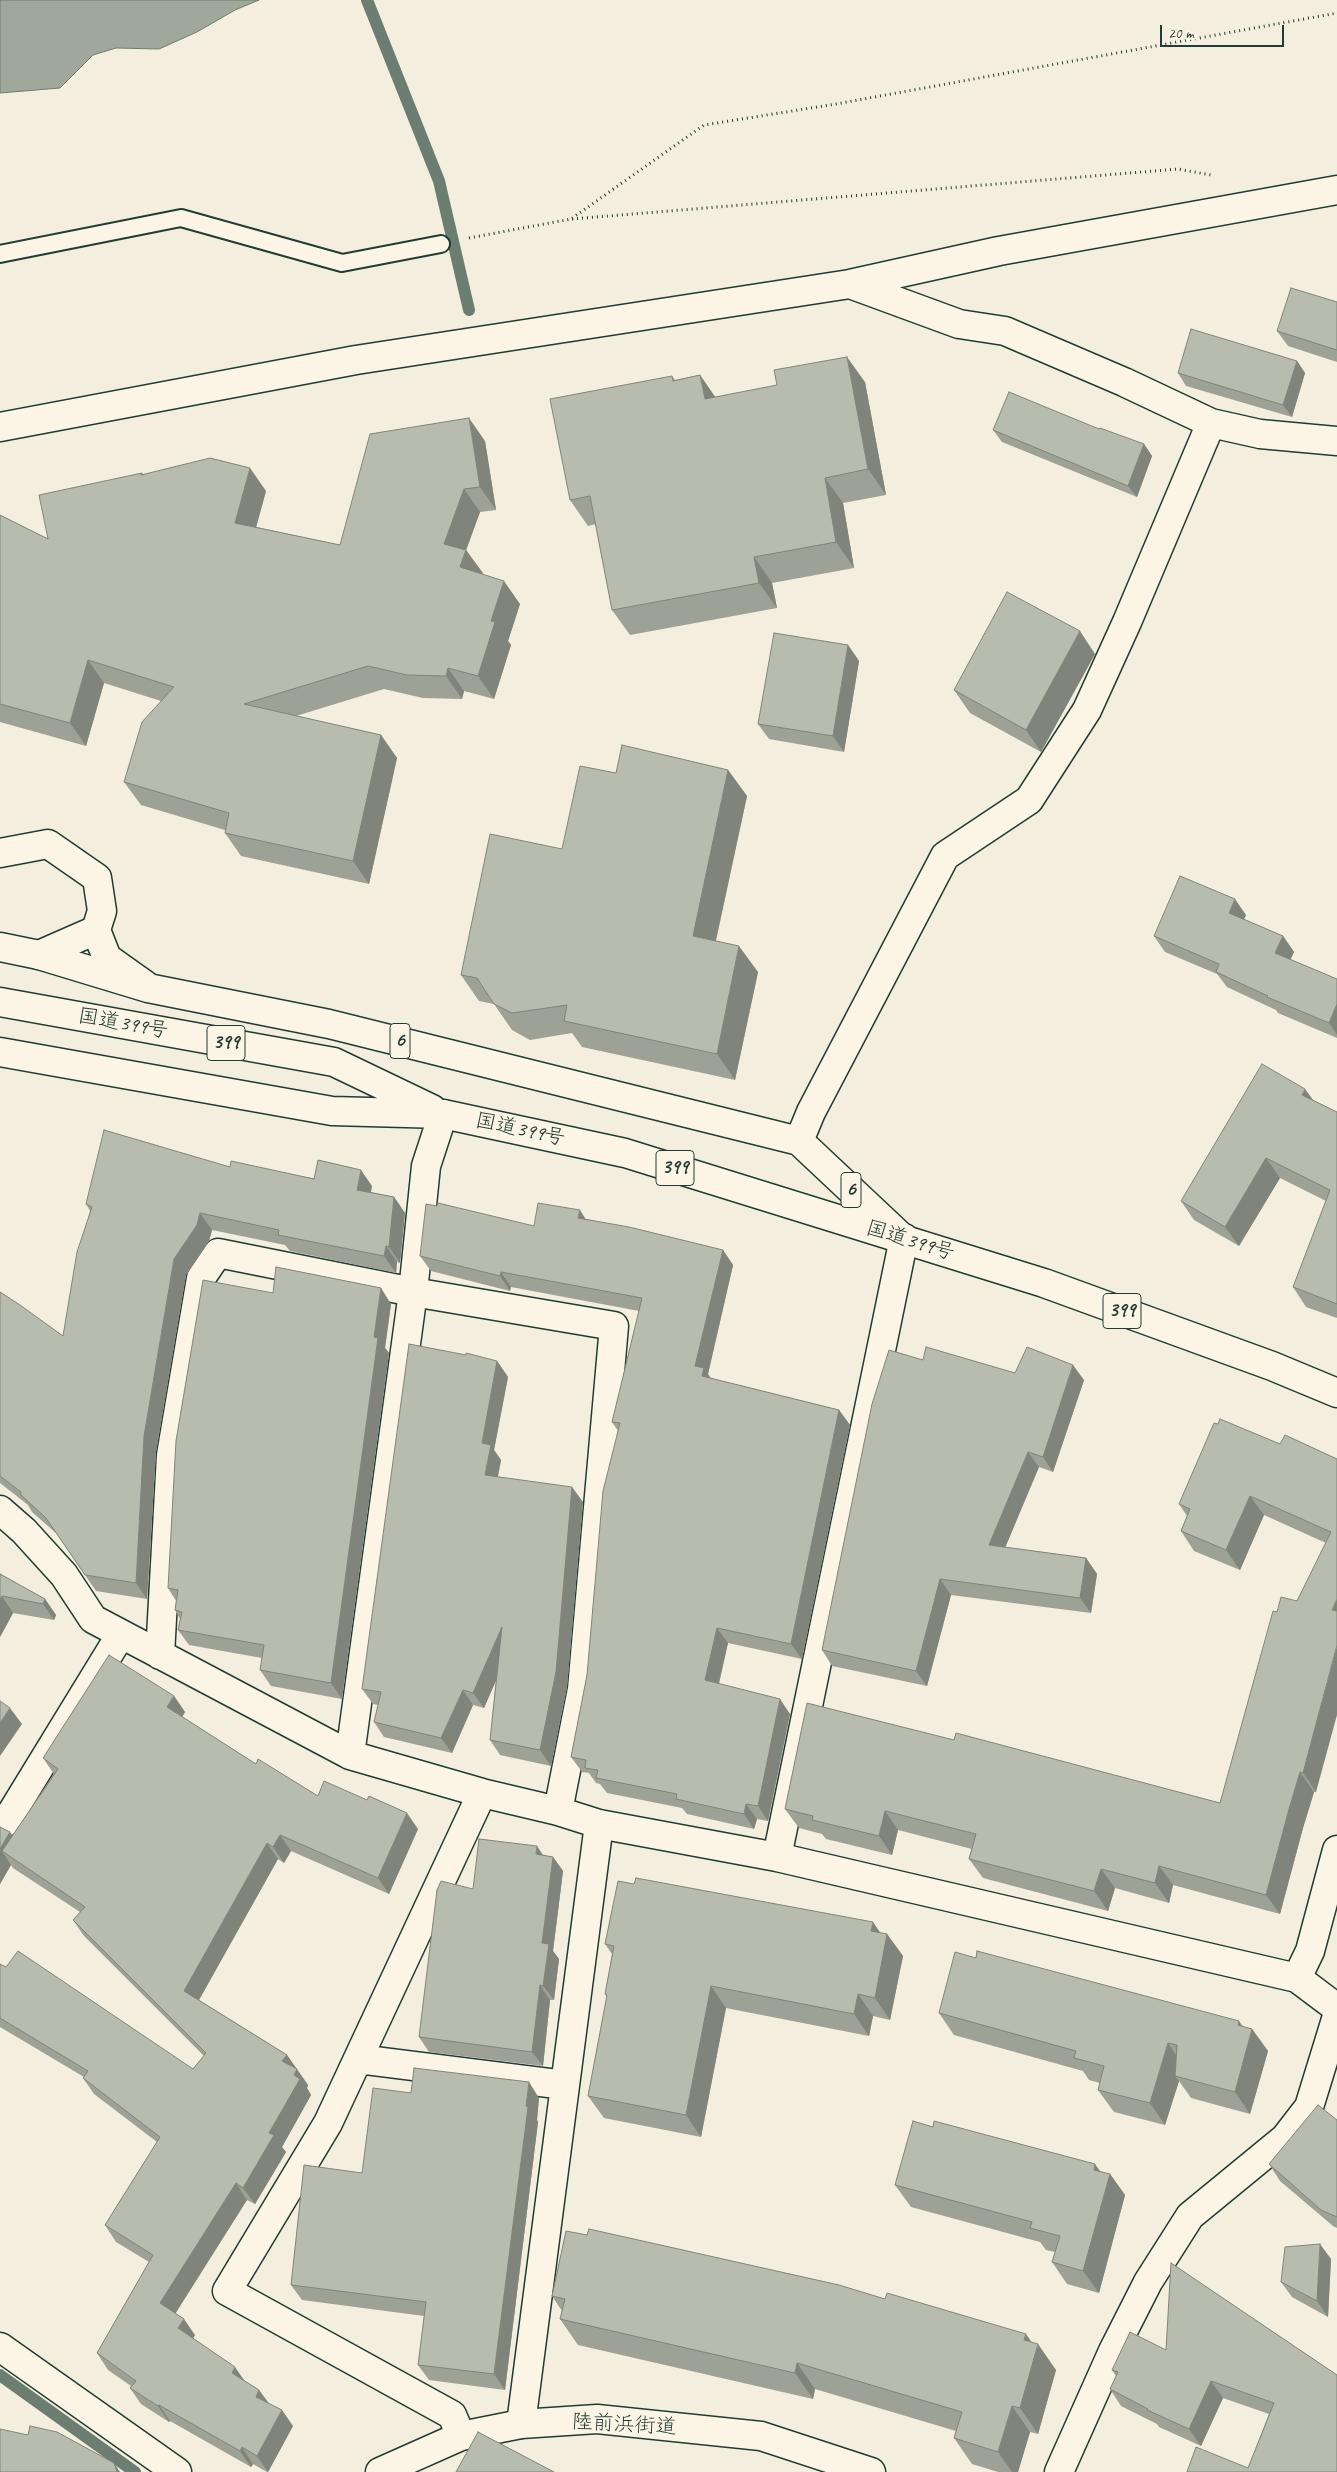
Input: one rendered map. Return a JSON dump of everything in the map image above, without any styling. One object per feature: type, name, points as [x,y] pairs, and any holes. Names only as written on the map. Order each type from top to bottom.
[{"type":"main road","points":[[0,427],[356,360],[850,284],[999,251],[1337,190]]},
{"type":"main road","points":[[850,284],[960,324],[1005,330],[1124,382],[1211,423],[1260,434],[1337,441]]},
{"type":"main road","points":[[799,1141],[811,1112],[945,856],[1029,800],[1087,710],[1127,622],[1211,423]]},
{"type":"main road","points":[[0,853],[48,844],[97,878],[102,911],[96,930],[106,958],[148,988]]},
{"type":"main road","points":[[39,955],[96,930]]},
{"type":"main road","name":"6","points":[[0,946],[39,955],[148,988],[329,1024],[799,1141],[904,1238]]},
{"type":"main road","name":"国道399号","points":[[0,1002],[334,1062],[443,1114]]},
{"type":"main road","name":"国道399号","points":[[0,1052],[332,1111],[443,1114],[625,1153],[1044,1283],[1272,1366],[1337,1393]]},
{"type":"main road","points":[[350,1754],[414,1292],[426,1166],[443,1114]]},
{"type":"main road","points":[[776,1857],[904,1238]]},
{"type":"main road","points":[[160,1654],[171,1455],[201,1278],[218,1253],[414,1292],[614,1326],[582,1689],[558,1811]]},
{"type":"main road","points":[[0,1510],[24,1531],[64,1575],[93,1619],[350,1754],[482,1793],[558,1811],[599,1824],[776,1857],[1297,1978],[1337,2008]]},
{"type":"main road","points":[[0,1819],[6,1822],[121,1634]]},
{"type":"main road","points":[[461,2436],[452,2415],[227,2291],[328,2123],[482,1793]]},
{"type":"main road","points":[[521,2424],[599,1824]]},
{"type":"main road","points":[[1297,1978],[1310,1951],[1337,1850]]},
{"type":"main road","points":[[1059,2472],[1113,2351],[1148,2282],[1190,2216],[1285,2138],[1309,2107],[1337,2016]]},
{"type":"main road","points":[[358,2059],[565,2085]]},
{"type":"main road","points":[[0,2347],[177,2472]]},
{"type":"main road","name":"陸前浜街道","points":[[380,2472],[461,2436],[521,2424],[597,2419],[761,2436],[870,2472]]},
{"type":"lane","points":[[0,254],[181,218],[342,263],[441,244]]},
{"type":"path","points":[[571,219],[704,125],[836,104],[1337,13]]},
{"type":"path","points":[[476,237],[571,219],[1178,169],[1216,176]]},
{"type":"shaded area","points":[[0,0],[259,0],[235,10],[197,32],[159,49],[116,48],[93,55],[60,88],[0,93]]},
{"type":"building","points":[[1291,288],[1337,302],[1337,350],[1277,331]]},
{"type":"building","points":[[1191,329],[1297,361],[1283,405],[1178,373]]},
{"type":"building","points":[[847,357],[868,469],[825,478],[836,542],[754,557],[759,583],[612,610],[590,496],[570,500],[550,399],[672,376],[673,381],[700,375],[705,399],[777,385],[774,370]]},
{"type":"building","points":[[1009,392],[1099,429],[1144,444],[1128,486],[993,430]]},
{"type":"building","points":[[469,418],[480,487],[464,489],[444,544],[466,550],[460,567],[504,581],[491,621],[495,622],[478,676],[448,668],[446,676],[407,675],[368,666],[244,704],[381,735],[353,861],[225,833],[229,813],[124,782],[142,722],[174,687],[88,660],[70,723],[0,704],[0,515],[48,539],[39,495],[142,473],[141,475],[210,458],[250,468],[235,523],[340,545],[370,434]]},
{"type":"building","points":[[1007,592],[1080,631],[1026,730],[954,690]]},
{"type":"building","points":[[774,633],[848,645],[833,736],[758,724]]},
{"type":"building","points":[[622,745],[728,770],[693,936],[739,946],[717,1054],[564,1021],[567,1005],[512,1013],[494,1004],[477,978],[461,975],[490,834],[562,849],[580,766],[616,773]]},
{"type":"building","points":[[1180,876],[1235,899],[1229,913],[1283,936],[1275,953],[1337,979],[1337,1004],[1329,1023],[1267,997],[1216,972],[1219,964],[1154,936]]},
{"type":"building","points":[[1262,1064],[1305,1089],[1302,1095],[1337,1112],[1337,1304],[1293,1287],[1330,1190],[1266,1158],[1225,1227],[1181,1201]]},
{"type":"building","points":[[104,1130],[230,1167],[231,1161],[314,1179],[318,1160],[361,1170],[357,1190],[394,1197],[389,1247],[386,1246],[384,1256],[278,1235],[279,1230],[200,1213],[197,1225],[174,1259],[144,1436],[136,1583],[85,1575],[46,1518],[21,1495],[21,1492],[0,1476],[0,1292],[63,1336],[77,1252],[92,1207],[86,1204]]},
{"type":"building","points":[[438,1203],[534,1226],[538,1203],[580,1210],[578,1218],[629,1227],[723,1250],[695,1366],[704,1368],[702,1376],[839,1410],[791,1644],[717,1628],[705,1680],[780,1699],[758,1806],[746,1804],[744,1814],[676,1799],[677,1794],[596,1778],[598,1770],[585,1768],[586,1760],[571,1757],[587,1675],[603,1491],[620,1423],[612,1422],[642,1298],[501,1272],[500,1276],[420,1256],[426,1204],[437,1206]]},
{"type":"building","points":[[276,1267],[381,1288],[374,1337],[378,1338],[331,1683],[260,1670],[264,1645],[178,1630],[182,1612],[175,1610],[178,1590],[168,1588],[176,1441],[203,1280],[273,1293]]},
{"type":"building","points":[[409,1344],[466,1355],[466,1353],[497,1361],[482,1443],[491,1445],[485,1475],[572,1487],[556,1672],[540,1750],[490,1740],[502,1627],[473,1693],[463,1690],[441,1738],[374,1722],[381,1692],[362,1689]]},
{"type":"building","points":[[926,1347],[1015,1373],[1027,1347],[1073,1365],[1043,1457],[1028,1452],[989,1545],[1086,1558],[1080,1598],[940,1579],[916,1671],[822,1650],[872,1404],[889,1350],[923,1360]]},
{"type":"building","points":[[1220,1419],[1280,1444],[1285,1435],[1337,1459],[1337,1599],[1332,1610],[1337,1611],[1337,1645],[1303,1773],[1300,1772],[1266,1895],[1159,1866],[1155,1883],[1101,1869],[1094,1891],[969,1859],[976,1834],[885,1811],[879,1836],[812,1820],[813,1816],[785,1809],[807,1703],[954,1740],[956,1733],[1220,1803],[1273,1611],[1277,1612],[1281,1597],[1297,1601],[1331,1532],[1250,1496],[1226,1550],[1181,1531],[1190,1509],[1179,1504],[1214,1423],[1218,1424]]},
{"type":"building","points":[[0,1574],[45,1599],[43,1604],[2,1596],[0,1600]]},
{"type":"building","points":[[109,1655],[174,1696],[167,1707],[256,1764],[258,1759],[318,1796],[324,1781],[367,1800],[369,1796],[407,1813],[378,1878],[280,1835],[273,1847],[267,1843],[184,1991],[287,2055],[282,2061],[297,2069],[294,2075],[300,2079],[269,2133],[274,2135],[243,2188],[236,2183],[160,2303],[184,2319],[178,2328],[235,2367],[232,2373],[259,2390],[256,2397],[282,2410],[257,2456],[242,2447],[240,2451],[158,2406],[130,2388],[136,2381],[97,2353],[153,2255],[105,2225],[160,2137],[83,2078],[88,2071],[0,2018],[0,1964],[6,1967],[18,1951],[193,2069],[206,2053],[73,1920],[85,1907],[2,1851],[58,1769],[43,1758]]},
{"type":"building","points":[[0,1701],[10,1708],[0,1723]]},
{"type":"building","points":[[0,1827],[10,1832],[0,1849]]},
{"type":"building","points":[[479,1839],[537,1846],[536,1854],[553,1857],[542,1943],[549,1944],[543,1986],[540,1985],[532,2052],[419,2037],[437,1890],[441,1881],[473,1889]]},
{"type":"building","points":[[636,1878],[873,1922],[871,1931],[887,1934],[875,1998],[858,1994],[854,2014],[711,1986],[686,2115],[588,2096],[614,1946],[605,1944],[618,1881],[634,1884]]},
{"type":"building","points":[[977,1951],[1239,2021],[1238,2025],[1252,2029],[1235,2092],[1175,2076],[1177,2045],[1168,2043],[1150,2103],[1098,2090],[1104,2066],[1074,2058],[1076,2051],[939,2013],[955,1952],[976,1958]]},
{"type":"building","points":[[414,2068],[529,2082],[526,2106],[528,2107],[494,2374],[418,2365],[426,2302],[291,2285],[304,2165],[362,2173],[373,2088],[411,2093]]},
{"type":"building","points":[[1318,2105],[1337,2120],[1337,2217],[1321,2210],[1269,2164]]},
{"type":"building","points":[[913,2121],[933,2127],[934,2121],[1095,2164],[1094,2170],[1110,2174],[1083,2271],[1052,2262],[1060,2236],[1030,2228],[1032,2222],[895,2185]]},
{"type":"building","points":[[589,2229],[839,2285],[885,2299],[887,2293],[1026,2334],[1024,2340],[1038,2344],[1020,2408],[1012,2406],[998,2452],[954,2438],[962,2412],[797,2363],[795,2373],[560,2319],[565,2299],[552,2296],[566,2231],[587,2235]]},
{"type":"building","points":[[1320,2244],[1317,2301],[1281,2282],[1285,2247]]},
{"type":"building","points":[[1171,2263],[1337,2375],[1337,2472],[1187,2472],[1196,2447],[1248,2468],[1274,2403],[1211,2381],[1189,2429],[1147,2410],[1110,2389],[1118,2372],[1112,2370],[1130,2332],[1166,2350]]},
{"type":"building","points":[[30,2426],[57,2432],[114,2463],[117,2472],[0,2472],[0,2429],[28,2435]]},
{"type":"building","points":[[478,2432],[554,2472],[456,2472]]},
{"type":"waterway","points":[[367,0],[439,181],[469,310]]},
{"type":"waterway","points":[[0,2375],[135,2472]]}]
